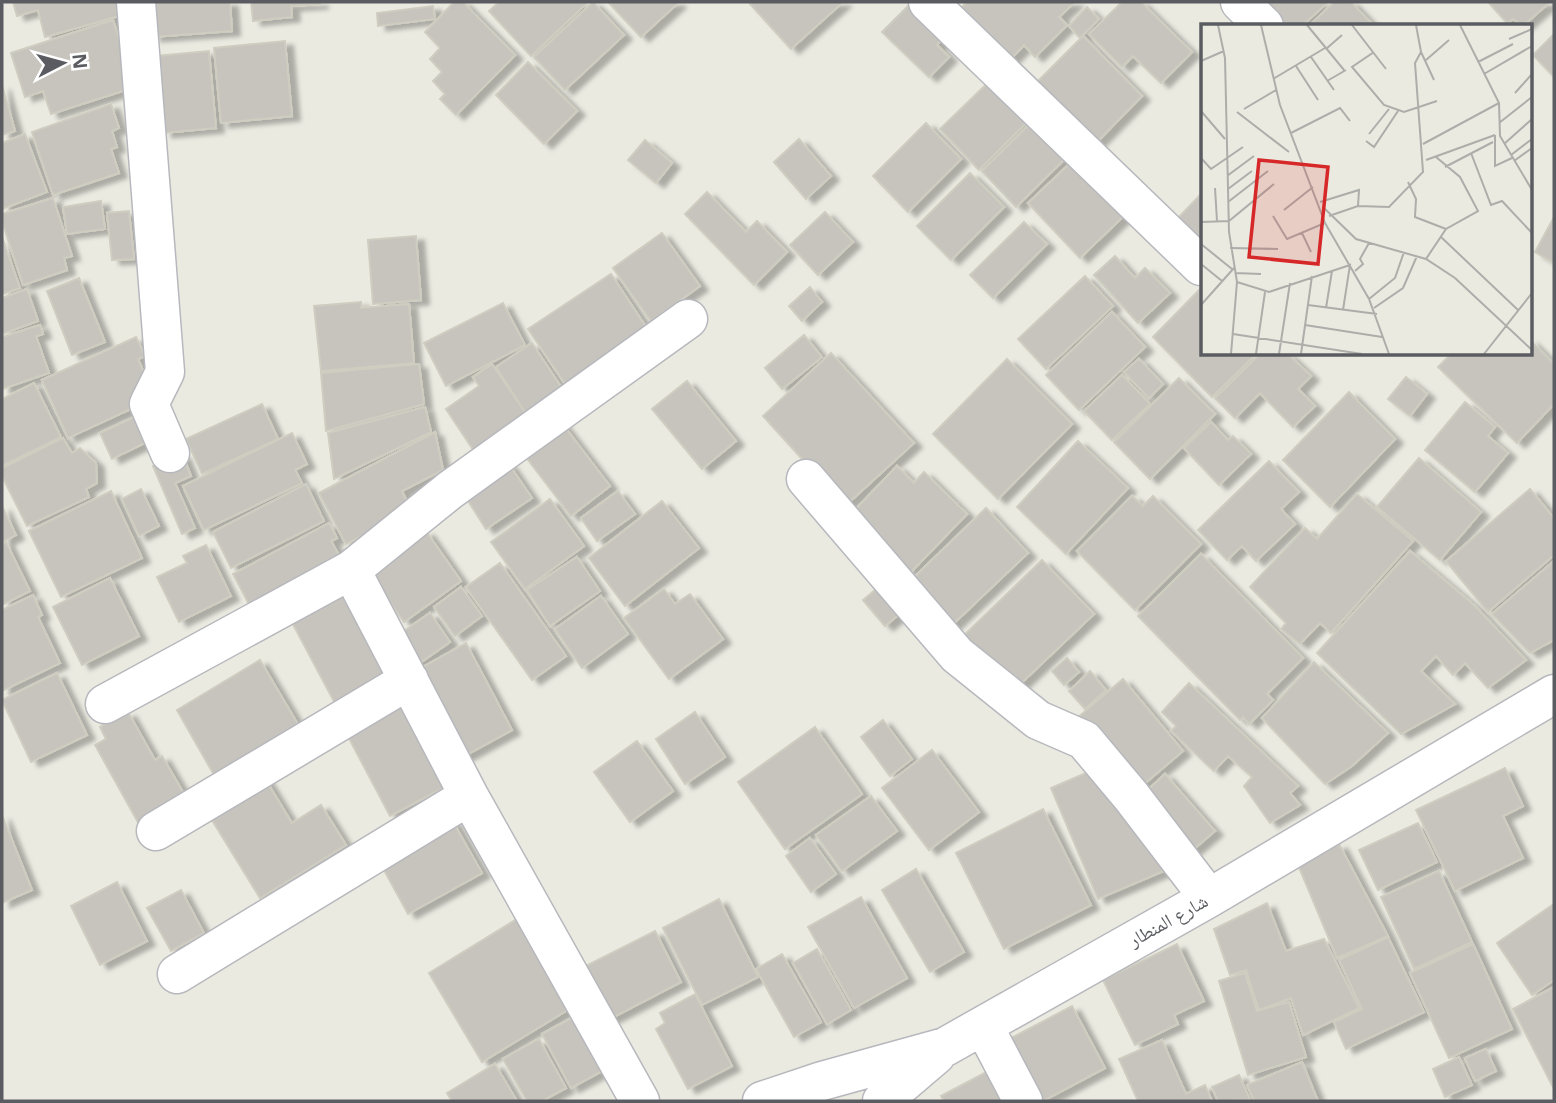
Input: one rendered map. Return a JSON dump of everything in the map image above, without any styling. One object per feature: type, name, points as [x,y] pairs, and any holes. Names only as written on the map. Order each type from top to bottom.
[{"type":"street","points":[[136,2],[165,372],[149,404],[170,453]]},
{"type":"street","points":[[928,2],[1201,266]]},
{"type":"street","points":[[1240,2],[1262,24]]},
{"type":"street","points":[[105,704],[351,570],[450,490],[688,319]]},
{"type":"street","points":[[806,479],[957,655],[1038,720],[1084,740],[1209,898]]},
{"type":"street","points":[[351,570],[469,796],[640,1101]]},
{"type":"street","points":[[156,831],[409,680]]},
{"type":"street","name":"شارع المنطار","points":[[762,1101],[822,1081],[945,1047],[985,1027],[1554,694]]},
{"type":"street","points":[[177,974],[469,796]]},
{"type":"street","points":[[985,1027],[1023,1101]]},
{"type":"street","points":[[882,1101],[945,1047]]},
{"type":"building","points":[[13,2],[122,2],[126,14],[45,37],[38,10],[17,16]]},
{"type":"building","points":[[151,2],[230,2],[232,31],[153,37]]},
{"type":"building","points":[[251,2],[320,4],[291,6],[292,17],[253,21]]},
{"type":"building","points":[[454,2],[463,2],[515,55],[456,115],[440,99],[445,94],[433,81],[442,72],[430,59],[440,48],[425,32]]},
{"type":"building","points":[[499,2],[588,2],[531,56],[489,11]]},
{"type":"building","points":[[593,2],[624,35],[565,90],[534,57]]},
{"type":"building","points":[[608,2],[677,2],[678,3],[641,37]]},
{"type":"building","points":[[843,2],[791,49],[750,4]]},
{"type":"building","points":[[912,2],[949,31],[937,45],[949,57],[929,77],[882,32]]},
{"type":"building","points":[[967,2],[1075,2],[1059,17],[1067,25],[1035,57],[1024,45],[1008,62],[958,11]]},
{"type":"building","points":[[1122,2],[1141,2],[1192,52],[1161,83],[1133,56],[1122,67],[1089,34]]},
{"type":"building","points":[[1264,2],[1328,2],[1304,24],[1285,24]]},
{"type":"building","points":[[1334,2],[1351,2],[1372,24],[1311,24]]},
{"type":"building","points":[[1488,2],[1550,2],[1525,24],[1513,19],[1507,23]]},
{"type":"building","points":[[433,6],[435,19],[378,26],[377,13]]},
{"type":"building","points":[[1087,7],[1099,19],[1080,38],[1069,26]]},
{"type":"building","points":[[113,20],[135,87],[51,114],[43,91],[25,97],[11,53]]},
{"type":"building","points":[[1554,34],[1554,77],[1533,55]]},
{"type":"building","points":[[1083,36],[1142,96],[1096,143],[1036,83]]},
{"type":"building","points":[[285,41],[292,116],[221,123],[214,48]]},
{"type":"building","points":[[209,51],[216,128],[164,133],[156,56]]},
{"type":"building","points":[[528,62],[577,111],[544,144],[496,95]]},
{"type":"building","points":[[997,74],[1035,114],[979,170],[940,129]]},
{"type":"building","points":[[2,85],[15,131],[2,135]]},
{"type":"building","points":[[111,104],[119,128],[112,131],[117,147],[111,149],[119,173],[53,195],[32,132]]},
{"type":"building","points":[[1039,115],[1073,151],[1016,207],[982,171]]},
{"type":"building","points":[[926,123],[961,159],[908,212],[873,176]]},
{"type":"building","points":[[25,134],[47,192],[2,209],[2,143]]},
{"type":"building","points":[[799,139],[831,176],[806,199],[774,162]]},
{"type":"building","points":[[645,140],[672,163],[656,183],[628,160]]},
{"type":"building","points":[[1080,154],[1131,209],[1080,258],[1028,203]]},
{"type":"building","points":[[970,173],[1004,207],[951,260],[917,226]]},
{"type":"building","points":[[707,192],[746,232],[757,221],[787,252],[754,285],[685,214]]},
{"type":"building","points":[[1201,194],[1201,242],[1178,218]]},
{"type":"building","points":[[53,198],[72,256],[64,258],[67,270],[23,285],[2,214]]},
{"type":"building","points":[[101,201],[105,229],[67,234],[63,207]]},
{"type":"building","points":[[129,211],[134,259],[112,260],[107,213]]},
{"type":"building","points":[[825,212],[853,242],[818,275],[790,245]]},
{"type":"building","points":[[1554,217],[1554,263],[1535,252]]},
{"type":"building","points":[[1024,222],[1047,244],[993,298],[970,275]]},
{"type":"building","points":[[662,233],[700,286],[651,321],[613,268]]},
{"type":"building","points":[[416,236],[421,300],[373,304],[368,240]]},
{"type":"building","points":[[2,237],[20,288],[2,294]]},
{"type":"building","points":[[1115,256],[1135,278],[1145,268],[1170,293],[1138,323],[1094,275]]},
{"type":"building","points":[[611,274],[650,333],[568,388],[528,329]]},
{"type":"building","points":[[1085,276],[1113,306],[1046,369],[1018,339]]},
{"type":"building","points":[[79,278],[105,342],[72,355],[47,291]]},
{"type":"building","points":[[810,287],[822,302],[802,321],[789,306]]},
{"type":"building","points":[[1201,288],[1201,355],[1255,355],[1212,397],[1153,337]]},
{"type":"building","points":[[27,289],[38,321],[2,334],[2,298]]},
{"type":"building","points":[[361,302],[361,308],[409,304],[414,363],[321,371],[314,306]]},
{"type":"building","points":[[503,303],[525,345],[446,386],[424,343]]},
{"type":"building","points":[[1112,312],[1145,347],[1079,410],[1046,375]]},
{"type":"building","points":[[40,325],[43,334],[36,336],[49,373],[2,389],[2,337]]},
{"type":"building","points":[[804,335],[822,357],[782,389],[765,368]]},
{"type":"building","points":[[136,337],[145,356],[138,359],[145,375],[133,408],[68,438],[42,380]]},
{"type":"building","points":[[1532,342],[1554,364],[1554,404],[1517,443],[1438,367],[1450,355],[1532,355]]},
{"type":"building","points":[[532,343],[565,393],[528,417],[496,367]]},
{"type":"building","points":[[831,353],[914,443],[845,506],[763,416]]},
{"type":"building","points":[[1259,355],[1289,355],[1311,376],[1298,389],[1315,406],[1293,427],[1260,393],[1235,418],[1215,398]]},
{"type":"building","points":[[1007,359],[1072,424],[998,499],[933,434]]},
{"type":"building","points":[[1139,359],[1163,384],[1149,398],[1124,372]]},
{"type":"building","points":[[419,364],[424,404],[326,431],[321,373]]},
{"type":"building","points":[[492,364],[529,418],[476,454],[446,409],[479,386],[473,377]]},
{"type":"building","points":[[1122,375],[1150,404],[1112,440],[1084,411]]},
{"type":"building","points":[[1406,377],[1427,394],[1410,416],[1388,399]]},
{"type":"building","points":[[1179,378],[1215,414],[1150,479],[1114,442]]},
{"type":"building","points":[[687,381],[736,441],[702,469],[652,409]]},
{"type":"building","points":[[34,383],[61,437],[2,466],[2,399]]},
{"type":"building","points":[[1349,392],[1395,439],[1330,507],[1283,460]]},
{"type":"building","points":[[1465,402],[1495,427],[1488,436],[1508,453],[1475,492],[1425,450]]},
{"type":"building","points":[[262,404],[278,439],[202,474],[186,439]]},
{"type":"building","points":[[425,407],[431,432],[334,479],[328,433]]},
{"type":"building","points":[[141,414],[153,439],[112,459],[100,433]]},
{"type":"building","points":[[561,422],[610,486],[571,516],[522,452]]},
{"type":"building","points":[[1211,422],[1228,440],[1233,436],[1251,454],[1219,485],[1184,448]]},
{"type":"building","points":[[435,432],[443,470],[402,491],[410,508],[390,522],[346,544],[319,493]]},
{"type":"building","points":[[292,433],[307,464],[295,470],[302,483],[204,530],[183,486]]},
{"type":"building","points":[[63,438],[72,453],[80,448],[96,463],[97,483],[86,489],[89,497],[27,526],[2,476],[2,468]]},
{"type":"building","points":[[1078,441],[1128,488],[1066,554],[1017,507]]},
{"type":"building","points":[[182,454],[191,476],[175,483],[195,528],[182,534],[153,466]]},
{"type":"building","points":[[1419,458],[1481,512],[1440,560],[1377,507]]},
{"type":"building","points":[[1269,461],[1299,492],[1281,509],[1295,524],[1256,561],[1242,546],[1227,560],[1198,530]]},
{"type":"building","points":[[508,463],[532,498],[486,529],[463,493]]},
{"type":"building","points":[[897,466],[914,483],[924,472],[967,514],[910,573],[851,514]]},
{"type":"building","points":[[306,484],[324,521],[231,568],[213,532]]},
{"type":"building","points":[[141,489],[159,526],[139,536],[122,499]]},
{"type":"building","points":[[1530,489],[1554,518],[1554,555],[1488,612],[1446,561]]},
{"type":"building","points":[[111,491],[142,558],[61,597],[29,531]]},
{"type":"building","points":[[618,491],[635,514],[597,541],[581,518]]},
{"type":"building","points":[[1357,494],[1413,541],[1331,633],[1320,623],[1300,644],[1281,629],[1286,623],[1250,587],[1305,528],[1317,539]]},
{"type":"building","points":[[1132,496],[1143,506],[1153,496],[1201,544],[1135,610],[1077,551]]},
{"type":"building","points":[[550,499],[584,546],[525,589],[491,542]]},
{"type":"building","points":[[662,501],[699,548],[625,606],[589,558]]},
{"type":"building","points":[[2,506],[16,535],[2,542]]},
{"type":"building","points":[[986,508],[1028,553],[949,628],[907,584]]},
{"type":"building","points":[[329,523],[337,538],[331,541],[345,566],[254,614],[233,574]]},
{"type":"building","points":[[426,531],[461,581],[404,622],[369,572]]},
{"type":"building","points":[[6,542],[30,591],[2,605],[2,545]]},
{"type":"building","points":[[206,545],[231,596],[179,622],[157,577],[187,563],[183,556]]},
{"type":"building","points":[[1410,551],[1475,606],[1526,660],[1488,688],[1465,663],[1453,675],[1436,656],[1421,671],[1455,704],[1401,734],[1317,653]]},
{"type":"building","points":[[1201,554],[1303,658],[1267,694],[1273,700],[1249,724],[1243,717],[1240,720],[1138,616]]},
{"type":"building","points":[[577,557],[600,591],[550,626],[527,590]]},
{"type":"building","points":[[1042,560],[1094,614],[1012,692],[961,638]]},
{"type":"building","points":[[1554,561],[1554,640],[1530,653],[1492,614]]},
{"type":"building","points":[[500,563],[566,656],[532,680],[466,587]]},
{"type":"building","points":[[110,578],[139,636],[82,665],[53,607]]},
{"type":"building","points":[[887,580],[909,606],[885,626],[863,600]]},
{"type":"building","points":[[346,584],[397,680],[339,711],[288,615]]},
{"type":"building","points":[[461,587],[482,616],[455,636],[434,607]]},
{"type":"building","points":[[664,589],[675,604],[690,594],[723,639],[669,679],[624,618]]},
{"type":"building","points":[[33,595],[42,615],[38,617],[60,663],[2,691],[2,610]]},
{"type":"building","points":[[601,596],[628,634],[582,668],[555,629]]},
{"type":"building","points":[[430,613],[450,642],[414,667],[394,638]]},
{"type":"building","points":[[466,643],[512,730],[461,758],[414,672]]},
{"type":"building","points":[[1067,658],[1079,672],[1064,685],[1052,671]]},
{"type":"building","points":[[260,660],[303,733],[218,782],[177,710]]},
{"type":"building","points":[[1314,662],[1388,733],[1352,766],[1325,784],[1262,718]]},
{"type":"building","points":[[1090,671],[1106,690],[1085,709],[1069,691]]},
{"type":"building","points":[[57,673],[87,735],[31,762],[2,700]]},
{"type":"building","points":[[1123,679],[1183,751],[1137,790],[1077,718]]},
{"type":"building","points":[[1189,683],[1298,786],[1290,793],[1300,805],[1270,823],[1244,786],[1252,777],[1228,756],[1214,771],[1171,731],[1176,726],[1162,712]]},
{"type":"building","points":[[398,698],[445,787],[390,816],[343,727]]},
{"type":"building","points":[[128,712],[155,760],[162,756],[187,799],[140,826],[95,745],[106,739],[100,727]]},
{"type":"building","points":[[695,712],[725,757],[685,784],[656,739]]},
{"type":"building","points":[[883,720],[912,759],[890,776],[861,737]]},
{"type":"building","points":[[815,727],[862,794],[785,849],[738,782]]},
{"type":"building","points":[[637,741],[673,791],[630,822],[594,772]]},
{"type":"building","points":[[932,750],[979,812],[929,850],[882,788]]},
{"type":"building","points":[[1102,766],[1180,864],[1098,899],[1051,788]]},
{"type":"building","points":[[1505,768],[1523,806],[1503,816],[1523,858],[1455,891],[1416,810]]},
{"type":"building","points":[[1165,774],[1215,831],[1187,855],[1138,799]]},
{"type":"building","points":[[264,777],[292,823],[321,805],[346,845],[260,898],[207,812]]},
{"type":"building","points":[[871,796],[897,831],[842,871],[816,835]]},
{"type":"building","points":[[1043,809],[1091,905],[1004,949],[956,853]]},
{"type":"building","points":[[2,815],[32,890],[2,903]]},
{"type":"building","points":[[452,820],[482,873],[408,914],[379,861]]},
{"type":"building","points":[[1418,823],[1437,862],[1378,890],[1359,850]]},
{"type":"building","points":[[810,838],[836,874],[811,892],[786,856]]},
{"type":"building","points":[[1339,844],[1388,936],[1337,958],[1298,865]]},
{"type":"building","points":[[916,869],[964,952],[930,972],[882,890]]},
{"type":"building","points":[[1439,871],[1472,942],[1414,969],[1381,897]]},
{"type":"building","points":[[117,882],[147,941],[100,965],[71,906]]},
{"type":"building","points":[[181,890],[204,933],[171,951],[147,908]]},
{"type":"building","points":[[861,897],[907,978],[854,1008],[808,927]]},
{"type":"building","points":[[719,899],[758,977],[702,1005],[663,928]]},
{"type":"building","points":[[1267,903],[1286,951],[1324,939],[1359,1008],[1303,1035],[1291,998],[1259,1010],[1246,970],[1230,975],[1214,929]]},
{"type":"building","points":[[1554,904],[1554,980],[1532,995],[1497,943]]},
{"type":"building","points":[[517,919],[571,1008],[482,1062],[429,973]]},
{"type":"building","points":[[655,931],[681,982],[604,1022],[578,970]]},
{"type":"building","points":[[1388,937],[1424,1012],[1346,1049],[1334,1022],[1362,1009],[1339,960]]},
{"type":"building","points":[[1177,944],[1204,1001],[1174,1015],[1178,1024],[1135,1045],[1103,980]]},
{"type":"building","points":[[1473,944],[1512,1029],[1449,1058],[1410,973]]},
{"type":"building","points":[[817,949],[851,1010],[827,1024],[793,963]]},
{"type":"building","points":[[782,954],[821,1022],[794,1037],[756,969]]},
{"type":"building","points":[[1245,973],[1257,1011],[1289,1002],[1306,1057],[1248,1075],[1219,981]]},
{"type":"building","points":[[1554,987],[1554,1089],[1513,1009]]},
{"type":"building","points":[[695,994],[732,1066],[688,1089],[656,1029],[665,1023],[660,1013]]},
{"type":"building","points":[[1072,1006],[1105,1068],[1043,1101],[1026,1101],[996,1046]]},
{"type":"building","points":[[575,1016],[604,1070],[571,1088],[542,1034]]},
{"type":"building","points":[[539,1039],[566,1088],[542,1101],[527,1101],[503,1059]]},
{"type":"building","points":[[1162,1040],[1186,1094],[1205,1085],[1212,1101],[1138,1101],[1119,1059]]},
{"type":"building","points":[[1486,1049],[1496,1071],[1475,1081],[1465,1058]]},
{"type":"building","points":[[1459,1057],[1472,1085],[1445,1097],[1433,1069]]},
{"type":"building","points":[[1302,1062],[1318,1101],[1254,1101],[1247,1085]]},
{"type":"building","points":[[495,1064],[517,1101],[452,1101],[447,1093]]},
{"type":"building","points":[[992,1069],[1009,1101],[944,1101],[941,1096]]},
{"type":"building","points":[[1239,1075],[1250,1100],[1218,1101],[1212,1087]]}]
